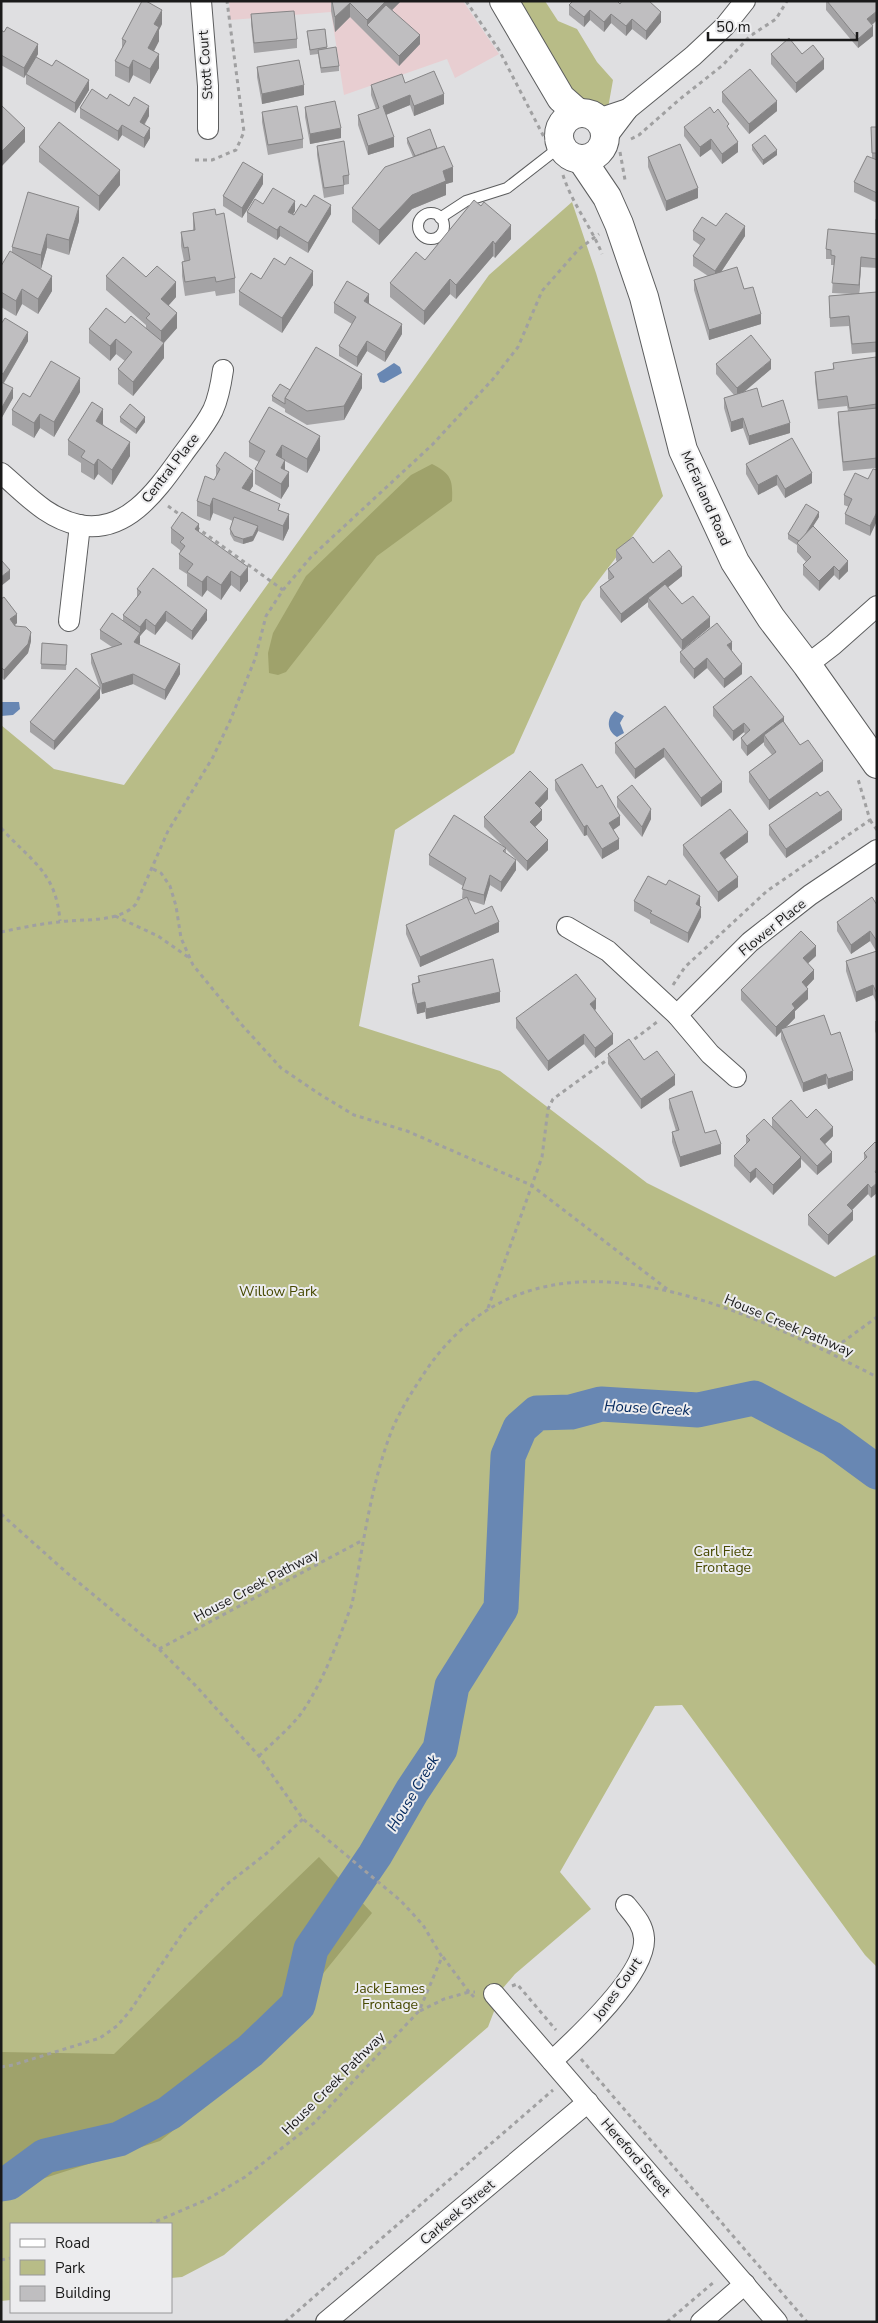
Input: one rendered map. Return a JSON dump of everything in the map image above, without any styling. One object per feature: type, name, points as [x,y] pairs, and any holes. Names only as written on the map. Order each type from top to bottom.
[{"type":"street","name":"Stott Court","points":[[201,1],[208,86],[208,129]]},
{"type":"street","name":"McFarland Road","points":[[504,1],[586,135],[616,190],[619,224],[644,297],[683,450],[735,562],[770,618],[807,665],[867,770]]},
{"type":"street","points":[[586,135],[628,109],[694,56],[725,26],[745,1]]},
{"type":"street","name":"Central Place","points":[[1,473],[33,503],[52,516],[80,525],[99,526],[115,521],[134,511],[152,495],[212,411],[219,393],[223,370]]},
{"type":"street","points":[[69,622],[80,525]]},
{"type":"street","points":[[807,665],[877,606]]},
{"type":"street","name":"Flower Place","points":[[677,1015],[750,942],[810,895],[877,850]]},
{"type":"street","points":[[567,927],[608,951],[677,1015],[710,1054],[736,1077]]},
{"type":"street","name":"Jones Court","points":[[552,2061],[590,2026],[639,1960],[644,1944],[644,1935],[641,1924],[626,1905]]},
{"type":"street","name":"Hereford Street","points":[[494,1994],[777,2322]]},
{"type":"street","name":"Carkeek Street","points":[[326,2322],[588,2102]]},
{"type":"street","points":[[701,2322],[745,2284]]},
{"type":"lane","points":[[440,218],[466,201],[507,188],[586,135]]},
{"type":"path","points":[[195,160],[207,161],[236,150],[244,132],[227,1]]},
{"type":"path","points":[[466,1],[499,50],[586,135],[616,190]]},
{"type":"path","points":[[586,135],[639,135],[723,65],[750,36],[776,19],[787,1]]},
{"type":"path","points":[[586,135],[570,197],[595,236],[606,261]]},
{"type":"path","points":[[1,932],[60,921],[115,916],[129,911],[136,904],[153,869],[168,831],[213,757],[230,722],[254,659],[266,616],[283,590],[311,557],[403,473],[482,392],[518,347],[542,291],[579,249],[595,236],[619,224]]},
{"type":"path","points":[[152,495],[186,520]]},
{"type":"path","points":[[194,526],[283,590]]},
{"type":"path","points":[[867,770],[870,820],[877,830]]},
{"type":"path","points":[[662,1002],[685,967],[767,891],[870,820]]},
{"type":"path","points":[[1,828],[36,864],[51,883],[57,894],[60,921]]},
{"type":"path","points":[[153,869],[160,873],[170,886],[176,906],[181,938],[188,957],[273,1061],[321,1095],[354,1115],[414,1134],[531,1185],[667,1289]]},
{"type":"path","points":[[115,916],[158,936],[188,957]]},
{"type":"path","points":[[624,1047],[662,1018],[677,1015]]},
{"type":"path","points":[[488,1309],[542,1157],[548,1109],[553,1100],[617,1052]]},
{"type":"path","name":"House Creek Pathway","points":[[259,1756],[299,1715],[325,1669],[352,1604],[375,1482],[391,1433],[409,1395],[447,1341],[488,1309],[518,1295],[588,1280],[628,1282],[667,1289],[745,1315],[828,1352],[877,1377]]},
{"type":"path","points":[[828,1352],[877,1317]]},
{"type":"path","points":[[1,1514],[66,1572],[159,1649],[196,1686],[259,1756],[303,1819],[401,1901],[422,1924],[442,1957],[469,1992]]},
{"type":"path","name":"House Creek Pathway","points":[[159,1649],[363,1540]]},
{"type":"path","points":[[1,2067],[13,2066],[78,2046],[109,2033],[130,2011],[186,1928],[226,1885],[267,1853],[303,1819]]},
{"type":"path","name":"House Creek Pathway","points":[[152,2223],[206,2200],[245,2177],[314,2123],[419,2011],[442,1957]]},
{"type":"path","points":[[419,2011],[444,1999],[469,1992],[494,1994],[517,1984],[807,2322]]},
{"type":"path","points":[[285,2322],[554,2090]]},
{"type":"path","points":[[667,2322],[716,2280]]},
{"type":"shaded area","points":[[229,1],[463,1],[499,54],[455,78],[447,59],[344,95],[331,12],[230,20]]},
{"type":"green space","points":[[516,1],[545,1],[558,21],[577,29],[597,62],[613,80],[608,108],[599,113],[583,106]]},
{"type":"green space","name":"Willow Park","points":[[572,202],[596,273],[663,496],[582,602],[514,753],[395,830],[359,1026],[500,1071],[647,1183],[835,1277],[877,1254],[877,1967],[865,1955],[682,1705],[655,1706],[560,1872],[591,1909],[515,1974],[503,1988],[488,2027],[224,2255],[182,2277],[172,2278],[172,2223],[10,2223],[10,2300],[1,2301],[1,725],[54,769],[124,785],[489,275]]},
{"type":"green space","points":[[432,464],[447,474],[452,487],[452,501],[377,556],[286,672],[278,675],[269,673],[268,653],[273,633],[306,576],[411,475]]},
{"type":"green space","points":[[319,1857],[372,1913],[237,2080],[160,2141],[1,2192],[1,2052],[114,2054]]},
{"type":"water","points":[[394,363],[400,367],[402,373],[384,383],[380,382],[377,374]]},
{"type":"water","points":[[1,702],[19,702],[20,709],[13,715],[1,716]]},
{"type":"water","points":[[615,711],[624,716],[620,723],[624,733],[617,737],[611,732],[609,725],[610,718]]},
{"type":"building","points":[[142,1],[146,1],[162,10],[154,24],[159,27],[148,48],[159,54],[150,69],[133,60],[129,68],[115,61],[126,41],[122,39]]},
{"type":"building","points":[[332,1],[386,1],[367,20],[350,3],[335,17]]},
{"type":"building","points":[[573,1],[617,1],[620,4],[622,1],[649,1],[661,12],[646,31],[632,19],[626,26],[611,14],[604,22],[590,10],[584,17],[569,5]]},
{"type":"building","points":[[827,1],[877,1],[877,11],[867,19],[873,26],[858,39]]},
{"type":"building","points":[[386,5],[420,35],[399,56],[367,25]]},
{"type":"building","points":[[294,11],[297,39],[254,43],[251,14]]},
{"type":"building","points":[[7,27],[38,44],[24,68],[1,55],[1,30],[4,32]]},
{"type":"building","points":[[325,29],[327,47],[310,50],[307,31]]},
{"type":"building","points":[[789,38],[802,54],[813,45],[824,59],[796,83],[771,54]]},
{"type":"building","points":[[336,47],[339,66],[321,68],[318,50]]},
{"type":"building","points":[[36,57],[52,66],[56,60],[89,80],[75,103],[26,74]]},
{"type":"building","points":[[299,60],[304,85],[262,94],[257,67]]},
{"type":"building","points":[[750,69],[777,101],[749,124],[722,92]]},
{"type":"building","points":[[434,71],[444,94],[414,106],[410,95],[383,106],[394,137],[368,146],[358,115],[379,108],[371,85],[402,74],[405,83]]},
{"type":"building","points":[[92,89],[107,99],[110,94],[129,106],[134,97],[149,106],[140,122],[150,128],[144,138],[122,125],[118,131],[80,108]]},
{"type":"building","points":[[335,101],[341,128],[310,134],[305,107]]},
{"type":"building","points":[[1,105],[25,128],[1,152]]},
{"type":"building","points":[[297,106],[303,139],[268,145],[262,112]]},
{"type":"building","points":[[710,107],[714,113],[718,109],[729,124],[727,126],[738,142],[722,154],[711,139],[700,147],[684,127]]},
{"type":"building","points":[[59,122],[120,170],[99,196],[39,147]]},
{"type":"building","points":[[871,127],[877,127],[877,153],[872,153]]},
{"type":"building","points":[[430,129],[437,148],[415,156],[407,138]]},
{"type":"building","points":[[765,135],[777,150],[763,160],[752,145]]},
{"type":"building","points":[[344,141],[349,175],[343,176],[344,185],[324,188],[317,146]]},
{"type":"building","points":[[680,144],[698,188],[666,201],[648,157]]},
{"type":"building","points":[[444,146],[453,167],[443,171],[446,181],[412,195],[379,230],[352,208],[385,167]]},
{"type":"building","points":[[867,156],[877,160],[877,193],[854,182]]},
{"type":"building","points":[[243,162],[263,174],[242,208],[223,196]]},
{"type":"building","points":[[273,188],[295,201],[288,212],[294,215],[301,204],[306,207],[314,195],[331,205],[308,243],[280,226],[277,230],[247,212],[255,199],[263,204]]},
{"type":"building","points":[[28,192],[79,207],[69,240],[47,234],[41,255],[12,247]]},
{"type":"building","points":[[474,200],[481,206],[484,202],[511,225],[495,244],[493,241],[456,285],[450,279],[424,311],[390,283],[416,252],[425,260]]},
{"type":"building","points":[[215,209],[216,215],[224,213],[235,278],[216,282],[215,277],[185,282],[182,262],[190,260],[188,247],[184,248],[181,232],[195,230],[193,213]]},
{"type":"building","points":[[726,213],[745,226],[715,271],[693,256],[705,239],[693,231],[702,217],[716,226]]},
{"type":"building","points":[[828,229],[877,234],[877,259],[861,257],[859,285],[832,283],[835,256],[831,255],[831,250],[826,249]]},
{"type":"building","points":[[10,251],[52,276],[38,299],[22,289],[16,301],[1,292],[1,266]]},
{"type":"building","points":[[123,257],[146,277],[157,266],[176,282],[161,299],[177,313],[161,331],[146,318],[150,314],[106,276]]},
{"type":"building","points":[[290,257],[313,271],[282,318],[239,291],[251,273],[261,279],[274,258],[285,265]]},
{"type":"building","points":[[737,267],[744,289],[753,287],[761,314],[709,330],[694,280]]},
{"type":"building","points":[[347,281],[369,294],[364,301],[402,324],[385,352],[367,341],[357,357],[339,346],[356,317],[334,303]]},
{"type":"building","points":[[877,292],[877,342],[852,344],[849,316],[830,318],[829,296]]},
{"type":"building","points":[[106,308],[125,323],[131,316],[164,343],[133,382],[118,369],[132,352],[116,339],[110,346],[89,329]]},
{"type":"building","points":[[5,318],[28,332],[3,374],[1,373],[1,324]]},
{"type":"building","points":[[751,335],[771,360],[737,388],[716,364]]},
{"type":"building","points":[[316,347],[362,374],[344,406],[307,411],[285,398]]},
{"type":"building","points":[[876,357],[877,404],[849,408],[847,396],[818,400],[815,372],[834,369],[833,363]]},
{"type":"building","points":[[51,361],[80,378],[54,422],[40,414],[34,423],[12,410],[23,393],[30,397]]},
{"type":"building","points":[[1,382],[13,388],[1,409]]},
{"type":"building","points":[[280,384],[290,390],[285,398],[285,404],[272,396]]},
{"type":"building","points":[[757,388],[762,407],[783,400],[790,423],[749,436],[743,418],[731,422],[724,398]]},
{"type":"building","points":[[92,402],[103,409],[96,421],[130,442],[112,470],[98,459],[94,465],[81,457],[85,451],[68,440]]},
{"type":"building","points":[[130,404],[145,417],[136,429],[120,417]]},
{"type":"building","points":[[269,407],[320,436],[307,459],[282,445],[276,455],[285,460],[281,468],[289,472],[281,484],[255,469],[265,451],[249,442]]},
{"type":"building","points":[[877,408],[877,458],[843,462],[838,412]]},
{"type":"building","points":[[792,438],[812,473],[785,489],[777,475],[758,485],[746,464]]},
{"type":"building","points":[[225,452],[253,471],[242,488],[280,504],[278,510],[289,514],[283,526],[213,498],[210,506],[197,501],[205,476],[214,480],[220,469],[216,466]]},
{"type":"building","points":[[873,469],[877,470],[877,512],[870,526],[845,514],[852,499],[844,495],[855,473],[868,479]]},
{"type":"building","points":[[806,504],[819,512],[805,535],[799,541],[788,534]]},
{"type":"building","points":[[182,512],[199,524],[195,529],[248,567],[240,577],[231,571],[221,585],[207,576],[202,582],[187,572],[193,564],[179,554],[185,546],[180,542],[184,538],[171,528]]},
{"type":"building","points":[[234,517],[258,526],[253,536],[243,539],[234,536],[230,529]]},
{"type":"building","points":[[813,526],[848,561],[839,571],[834,566],[819,581],[803,565],[811,557],[797,543]]},
{"type":"building","points":[[633,537],[653,563],[669,550],[682,567],[621,614],[600,587],[614,577],[608,569],[622,558],[616,550]]},
{"type":"building","points":[[1,560],[10,570],[1,577]]},
{"type":"building","points":[[153,568],[207,610],[192,631],[166,611],[155,626],[146,619],[140,627],[123,615],[141,592],[137,589]]},
{"type":"building","points":[[665,584],[682,604],[693,596],[710,617],[682,640],[648,598]]},
{"type":"building","points":[[4,597],[17,614],[10,619],[15,626],[26,627],[31,632],[28,644],[4,670],[1,667],[1,599]]},
{"type":"building","points":[[112,613],[140,633],[134,642],[180,664],[165,690],[133,674],[102,684],[91,654],[122,644],[100,630]]},
{"type":"building","points":[[717,623],[732,642],[727,645],[742,664],[724,679],[707,658],[694,669],[680,652]]},
{"type":"building","points":[[42,643],[67,645],[66,665],[41,664]]},
{"type":"building","points":[[76,668],[100,688],[54,741],[30,722]]},
{"type":"building","points":[[751,676],[784,717],[747,746],[741,738],[750,730],[744,723],[733,731],[713,707]]},
{"type":"building","points":[[665,706],[722,782],[701,798],[664,748],[635,769],[615,743]]},
{"type":"building","points":[[783,721],[800,745],[808,740],[823,761],[769,800],[749,772],[776,752],[764,735]]},
{"type":"building","points":[[582,764],[597,788],[602,785],[620,816],[609,823],[619,839],[602,849],[587,825],[584,827],[555,780]]},
{"type":"building","points":[[530,771],[548,789],[535,803],[542,810],[530,822],[548,840],[527,861],[484,817]]},
{"type":"building","points":[[632,785],[651,809],[642,827],[617,797]]},
{"type":"building","points":[[828,791],[842,810],[786,849],[769,825],[817,792],[820,796]]},
{"type":"building","points":[[730,809],[748,832],[720,853],[738,877],[718,892],[683,845]]},
{"type":"building","points":[[454,815],[506,848],[503,851],[516,860],[501,882],[490,875],[484,895],[462,889],[466,878],[429,855]]},
{"type":"building","points":[[648,876],[666,885],[669,880],[700,896],[696,904],[701,907],[688,933],[650,913],[652,911],[634,901]]},
{"type":"building","points":[[467,897],[475,914],[492,906],[499,922],[420,957],[406,925]]},
{"type":"building","points":[[872,897],[877,905],[877,941],[870,931],[851,945],[837,922]]},
{"type":"building","points":[[801,931],[816,946],[803,958],[814,970],[802,982],[808,989],[792,1004],[795,1008],[776,1027],[741,990]]},
{"type":"building","points":[[877,951],[877,992],[873,985],[856,992],[846,961]]},
{"type":"building","points":[[493,959],[500,992],[426,1009],[425,1002],[417,1004],[412,984],[420,982],[418,976]]},
{"type":"building","points":[[576,974],[596,999],[590,1004],[613,1034],[595,1048],[584,1034],[548,1061],[516,1018]]},
{"type":"building","points":[[824,1015],[831,1035],[840,1032],[853,1071],[828,1079],[826,1074],[803,1083],[781,1029]]},
{"type":"building","points":[[629,1039],[644,1060],[657,1051],[675,1075],[641,1099],[608,1054]]},
{"type":"building","points":[[692,1091],[705,1133],[716,1130],[721,1144],[680,1157],[672,1132],[679,1130],[669,1099]]},
{"type":"building","points":[[791,1100],[807,1118],[816,1109],[833,1127],[820,1139],[832,1152],[817,1166],[772,1118]]},
{"type":"building","points":[[764,1119],[801,1157],[773,1185],[756,1168],[750,1173],[734,1156],[750,1140],[746,1136]]},
{"type":"building","points":[[875,1142],[877,1144],[877,1169],[875,1172],[877,1174],[877,1183],[871,1188],[868,1184],[847,1205],[853,1211],[828,1235],[808,1215],[867,1157],[864,1153]]},
{"type":"waterway","name":"House Creek","points":[[1,2184],[8,2183],[45,2156],[119,2139],[169,2113],[250,2051],[298,2005],[311,1949],[375,1855],[412,1791],[440,1749],[452,1686],[501,1608],[508,1456],[520,1428],[537,1413],[571,1412],[601,1404],[698,1410],[754,1398],[832,1439],[877,1472]]},
{"type":"park label","name":"Carl Fietz Frontage","points":[[723,1559]]},
{"type":"park label","name":"Jack Eames Frontage","points":[[390,1996]]}]
